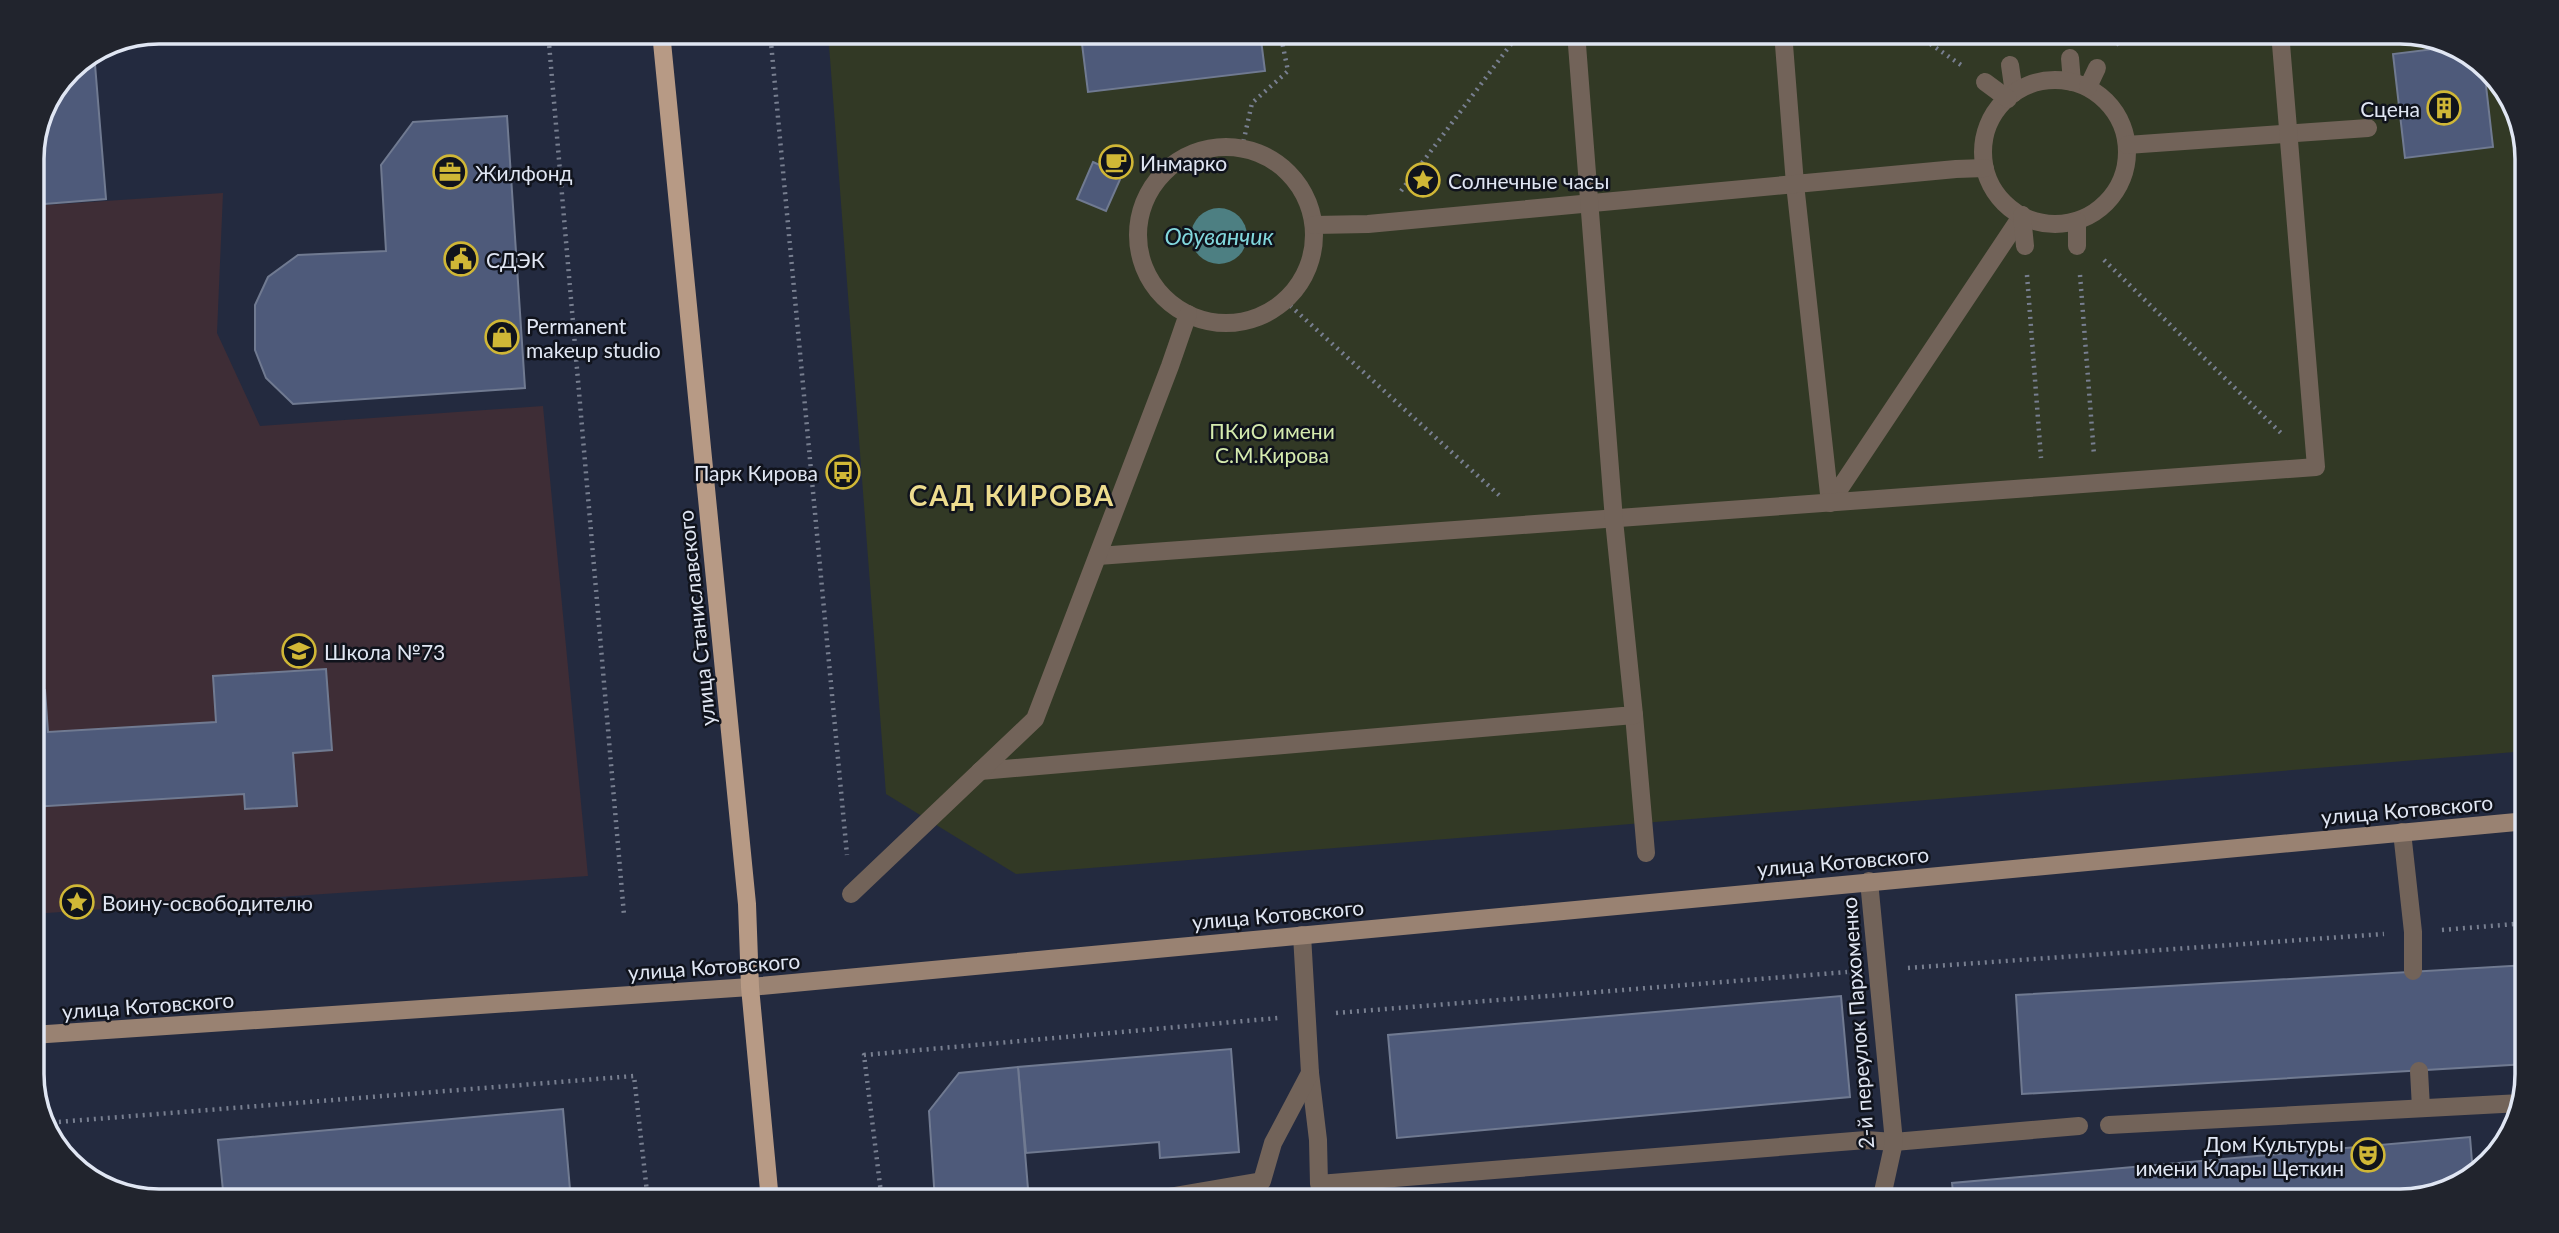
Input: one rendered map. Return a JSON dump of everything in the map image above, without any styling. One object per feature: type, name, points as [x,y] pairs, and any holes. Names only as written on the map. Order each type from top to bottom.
[{"type":"main road","name":"улица Станиславского","points":[[662,44],[747,904],[750,987],[769,1189]]},
{"type":"main road","name":"улица Котовского","points":[[44,1034],[750,987],[2515,822]]},
{"type":"street","points":[[1577,44],[1614,520],[1646,853]]},
{"type":"street","points":[[1784,44],[1795,184],[1830,503]]},
{"type":"street","points":[[1098,556],[2316,467],[2281,44]]},
{"type":"street","points":[[2070,58],[2080,85]]},
{"type":"street","points":[[2010,65],[2011,96]]},
{"type":"street","points":[[2080,85],[2097,68]]},
{"type":"street","points":[[2042,81],[2080,85],[2107,102],[2121,122],[2127,145],[2125,170],[2116,192],[2099,209],[2077,220],[2053,224],[2030,220],[2009,208],[1994,190],[1985,168],[1983,145],[1989,123],[2002,103],[2011,96],[2042,81]]},
{"type":"street","points":[[1985,82],[2011,96]]},
{"type":"street","points":[[2127,145],[2368,128]]},
{"type":"street","points":[[1214,147],[1242,148],[1269,157],[1291,175],[1307,198],[1314,225],[1313,253],[1303,279],[1285,301],[1261,316],[1234,323],[1206,321],[1178,309],[1155,288],[1141,261],[1137,230],[1144,201],[1160,175],[1185,156],[1214,147]]},
{"type":"street","points":[[1314,225],[1377,223],[1985,168]]},
{"type":"street","points":[[1830,503],[2022,215]]},
{"type":"street","points":[[2022,215],[2025,246]]},
{"type":"street","points":[[2077,220],[2082,244]]},
{"type":"street","points":[[851,894],[1035,719],[1188,314]]},
{"type":"street","points":[[980,771],[1634,715]]},
{"type":"street","points":[[2402,832],[2413,932],[2413,971]]},
{"type":"street","name":"2-й переулок Пархоменко","points":[[1869,881],[1894,1142],[1884,1189]]},
{"type":"street","points":[[1302,935],[1319,1184],[1866,1140],[1894,1142],[2080,1126]]},
{"type":"street","points":[[2419,1071],[2421,1108]]},
{"type":"street","points":[[1217,1189],[1262,1181],[1273,1143],[1310,1073]]},
{"type":"street","points":[[2109,1125],[2511,1103]]},
{"type":"path","points":[[549,44],[624,915]]},
{"type":"path","points":[[771,44],[851,894]]},
{"type":"path","points":[[1242,148],[1252,103],[1288,71],[1282,44]]},
{"type":"path","points":[[1377,223],[1511,44]]},
{"type":"path","points":[[1930,44],[1985,82]]},
{"type":"path","points":[[2082,244],[2316,467]]},
{"type":"path","points":[[2082,244],[2096,484]]},
{"type":"path","points":[[2025,246],[2044,487]]},
{"type":"path","points":[[1285,301],[1532,524]]},
{"type":"path","points":[[879,1189],[864,1055],[1878,970],[2515,924]]},
{"type":"path","points":[[55,1122],[634,1076],[647,1189]]},
{"type":"shaded area","name":"Школа №73","points":[[223,193],[217,333],[260,426],[543,406],[588,876],[44,913],[44,205]]},
{"type":"green space","name":"ПКиО имени С.М.Кирова","points":[[829,44],[2401,44],[2438,50],[2464,63],[2487,83],[2509,121],[2515,151],[2515,752],[1016,874],[886,794]]},
{"type":"water","name":"Одуванчик","points":[[1214,208],[1224,208],[1239,216],[1245,225],[1245,247],[1239,256],[1224,264],[1214,264],[1196,252],[1191,241],[1191,231],[1203,213]]},
{"type":"building","points":[[1082,44],[1262,44],[1265,71],[1088,92]]},
{"type":"building","name":"Сцена","points":[[2434,49],[2464,63],[2476,72],[2486,82],[2493,147],[2405,158],[2393,54]]},
{"type":"building","points":[[95,63],[106,199],[44,204],[44,151],[52,114],[77,77]]},
{"type":"building","points":[[507,116],[525,388],[293,404],[266,378],[255,350],[255,305],[268,277],[298,255],[386,251],[381,165],[413,122]]},
{"type":"building","name":"Инмарко","points":[[1110,149],[1129,158],[1122,175],[1103,166]]},
{"type":"building","points":[[1093,162],[1122,175],[1106,211],[1077,199]]},
{"type":"building","name":"Школа №73","points":[[326,669],[332,750],[293,753],[297,806],[245,809],[244,794],[44,806],[44,690],[48,732],[216,722],[213,676]]},
{"type":"building","points":[[2515,966],[2515,1065],[2022,1094],[2016,995]]},
{"type":"building","points":[[1841,996],[1850,1097],[1397,1138],[1388,1035]]},
{"type":"building","points":[[1231,1049],[1239,1152],[1160,1158],[1159,1142],[1026,1153],[1018,1067]]},
{"type":"building","points":[[1018,1067],[1028,1189],[934,1189],[929,1111],[959,1073]]},
{"type":"building","points":[[563,1109],[570,1189],[223,1189],[218,1140]]},
{"type":"building","name":"Дом Культуры имени Клары Цеткин","points":[[2470,1137],[2472,1164],[2445,1181],[2401,1189],[1953,1189],[1952,1183]]},
{"type":"place","name":"Сцена","points":[[2444,108]]},
{"type":"place","name":"Инмарко","points":[[1116,162]]},
{"type":"place","name":"Жилфонд","points":[[450,172]]},
{"type":"place","name":"Солнечные часы","points":[[1423,180]]},
{"type":"place","name":"СДЭК","points":[[461,259]]},
{"type":"place","name":"Permanent makeup studio","points":[[502,337]]},
{"type":"place","name":"Парк Кирова","points":[[843,472]]},
{"type":"place","name":"Школа №73","points":[[299,651]]},
{"type":"place","name":"Воину-освободителю","points":[[77,902]]},
{"type":"place","name":"Дом Культуры имени Клары Цеткин","points":[[2368,1155]]},
{"type":"district","name":"САД КИРОВА","points":[[1012,495]]}]
